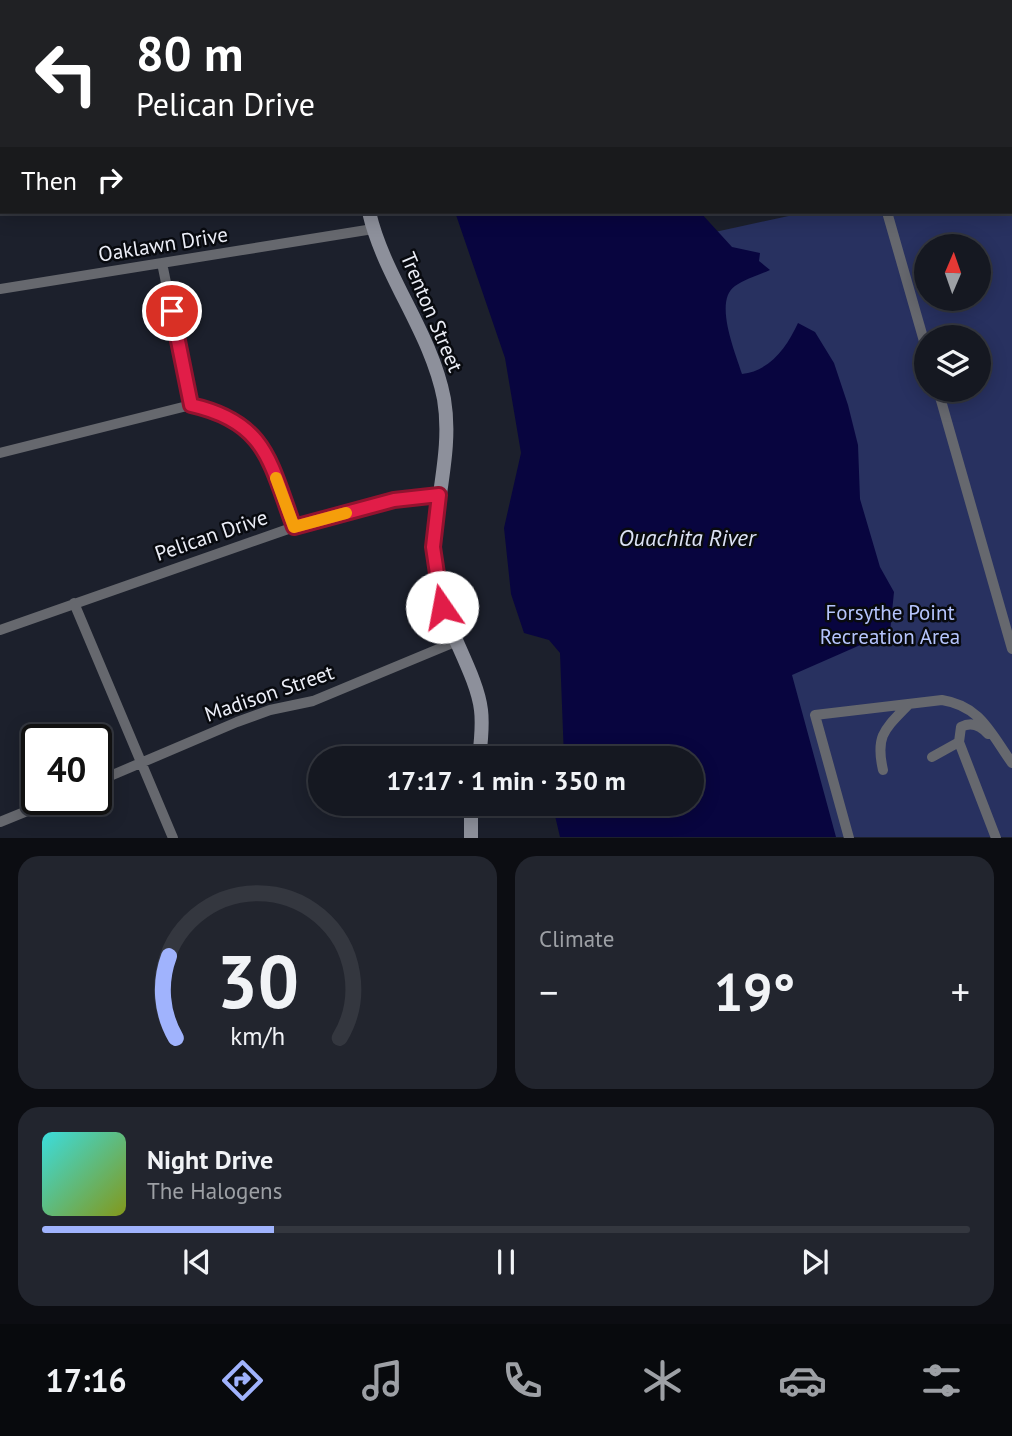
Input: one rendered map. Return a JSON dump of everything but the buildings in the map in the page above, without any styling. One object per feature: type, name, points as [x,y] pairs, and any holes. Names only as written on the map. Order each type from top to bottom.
[{"type":"street","name":"Trenton Street","points":[[369,214],[373,229],[418,324],[443,396],[446,447],[439,495],[434,566],[442,607],[481,708],[479,746]]},
{"type":"street","points":[[888,214],[919,325]]},
{"type":"street","name":"Oaklawn Drive","points":[[0,289],[373,229]]},
{"type":"street","points":[[162,263],[191,405]]},
{"type":"street","points":[[941,402],[1012,649]]},
{"type":"street","points":[[0,453],[191,405],[215,411],[238,422],[268,454],[294,527]]},
{"type":"street","name":"Pelican Drive","points":[[0,631],[294,527],[394,500],[439,495]]},
{"type":"street","points":[[74,603],[173,838]]},
{"type":"street","name":"Madison Street","points":[[112,775],[237,722],[270,710],[313,701],[455,642]]},
{"type":"street","points":[[849,838],[815,715],[942,701],[960,703],[983,719],[1012,763]]},
{"type":"street","points":[[883,770],[878,748],[884,732],[909,704]]},
{"type":"street","points":[[996,838],[959,741],[961,727],[972,724],[983,729],[1001,747]]},
{"type":"street","points":[[932,757],[959,741]]},
{"type":"street","points":[[0,822],[21,813]]},
{"type":"street","points":[[471,816],[471,838]]},
{"type":"green space","name":"Forsythe Point Recreation Area","points":[[798,214],[1012,214],[1012,837],[833,837],[762,577],[683,239]]},
{"type":"water","name":"Ouachita River","points":[[456,214],[702,214],[732,247],[760,253],[759,261],[770,270],[735,286],[726,303],[728,328],[742,374],[769,363],[789,341],[798,323],[815,332],[834,363],[848,405],[858,445],[860,499],[880,567],[894,592],[890,632],[792,675],[836,837],[560,837],[555,816],[704,816],[704,746],[564,746],[560,653],[549,640],[524,633],[511,594],[504,528],[521,453],[505,358]]},
{"type":"slow traffic","points":[[276,478],[294,527],[346,513]]},
{"type":"route","points":[[172,311],[191,405],[215,411],[238,422],[254,436],[268,454],[294,527],[394,500],[439,495],[433,547],[442,607]]}]
